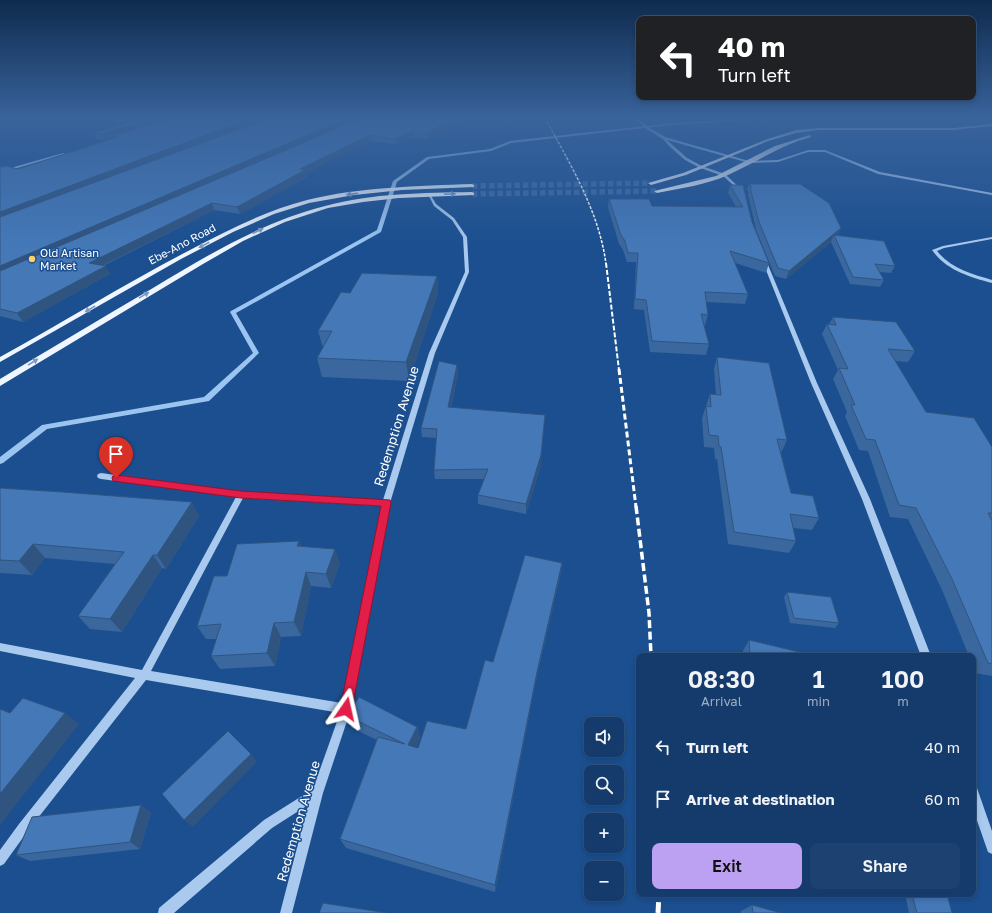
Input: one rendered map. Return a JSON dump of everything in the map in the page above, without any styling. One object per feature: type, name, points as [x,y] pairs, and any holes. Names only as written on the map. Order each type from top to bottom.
[{"type":"main road","points":[[651,183],[674,178],[717,161]]},
{"type":"main road","points":[[657,191],[724,175],[749,162]]},
{"type":"main road","name":"Ebe-Ano Road","points":[[0,360],[134,283],[222,235],[285,208],[316,200],[390,190],[472,186]]},
{"type":"main road","points":[[429,195],[472,194]]},
{"type":"main road","name":"Ebe-Ano Road","points":[[0,383],[130,304],[250,235],[279,221],[328,206],[380,199],[429,195]]},
{"type":"street","points":[[0,172],[42,161]]},
{"type":"street","points":[[689,161],[701,167],[724,175],[745,194]]},
{"type":"street","points":[[744,161],[749,162],[779,161]]},
{"type":"street","points":[[850,161],[879,172],[992,194]]},
{"type":"street","name":"Redemption Avenue","points":[[286,913],[317,793],[346,709],[386,503],[432,353],[467,272],[465,237],[453,219],[435,205],[429,195]]},
{"type":"street","points":[[992,238],[934,250],[941,261],[992,282]]},
{"type":"street","points":[[761,252],[814,383],[866,499],[925,653]]},
{"type":"street","points":[[101,476],[241,495],[386,503]]},
{"type":"street","points":[[0,860],[23,828],[144,675],[241,495]]},
{"type":"street","points":[[0,647],[144,675],[346,709]]},
{"type":"street","points":[[164,913],[268,824],[317,793]]},
{"type":"street","points":[[976,801],[992,848]]},
{"type":"building","points":[[44,161],[137,161],[0,212],[0,167],[6,166],[18,169]]},
{"type":"building","points":[[154,161],[247,161],[0,266],[0,217]]},
{"type":"building","points":[[261,161],[317,161],[300,169],[305,170],[237,207],[212,203],[89,263],[106,266],[17,313],[0,309],[0,271]]},
{"type":"building","points":[[749,184],[800,184],[829,203],[841,228],[789,271],[778,268],[759,222],[750,187],[752,187]]},
{"type":"building","points":[[730,185],[743,185],[752,222],[769,263],[730,251],[748,294],[705,292],[708,315],[701,314],[709,344],[652,341],[646,300],[635,299],[638,253],[628,253],[609,199],[649,199],[652,206],[743,207]]},
{"type":"building","points":[[834,235],[884,241],[895,266],[875,264],[884,280],[853,277]]},
{"type":"building","points":[[362,273],[437,276],[406,362],[317,358],[332,331],[318,331],[341,292],[350,293]]},
{"type":"building","points":[[833,317],[896,322],[915,351],[888,349],[926,412],[974,418],[992,447],[992,513],[988,513],[992,521],[992,664],[988,663],[952,579],[916,508],[899,505],[875,440],[866,439],[851,405],[855,405],[839,368],[848,369],[827,324],[836,325]]},
{"type":"building","points":[[717,357],[769,363],[787,440],[777,439],[791,493],[813,496],[819,518],[790,514],[796,541],[734,532],[721,447],[719,446],[718,436],[709,435],[706,406],[711,407],[710,394],[721,395]]},
{"type":"building","points":[[439,361],[457,365],[448,407],[545,415],[541,455],[526,504],[478,495],[488,469],[434,470],[437,429],[421,428]]},
{"type":"building","points":[[0,488],[192,502],[157,555],[153,555],[110,619],[78,616],[124,552],[33,544],[19,561],[0,560]]},
{"type":"building","points":[[299,541],[297,546],[335,549],[326,574],[306,572],[294,622],[274,623],[267,653],[211,656],[221,624],[197,626],[214,576],[227,576],[237,544]]},
{"type":"building","points":[[525,555],[562,563],[537,672],[495,885],[340,839],[378,737],[405,744],[347,716],[359,697],[417,727],[408,745],[418,748],[427,721],[466,729],[485,660],[493,662]]},
{"type":"building","points":[[787,592],[831,597],[839,623],[794,618]]},
{"type":"building","points":[[749,640],[803,653],[750,653]]},
{"type":"building","points":[[23,698],[65,713],[0,794],[0,709],[10,713]]},
{"type":"building","points":[[228,731],[251,754],[184,820],[162,794]]},
{"type":"building","points":[[141,805],[130,842],[16,855],[32,817]]},
{"type":"building","points":[[913,897],[948,897],[952,913],[917,913]]},
{"type":"building","points":[[323,903],[387,913],[319,913]]},
{"type":"building","points":[[752,905],[781,913],[753,913]]},
{"type":"waterway","points":[[0,461],[45,427],[206,399],[256,353],[233,312],[379,231],[395,181],[424,161]]},
{"type":"tunnel","points":[[472,186],[651,183]]},
{"type":"tunnel","points":[[472,194],[657,191]]},
{"type":"railway","points":[[568,161],[582,188],[597,225],[606,264]]},
{"type":"railway","points":[[606,263],[619,370]]},
{"type":"railway","points":[[619,369],[636,507]]},
{"type":"railway","points":[[636,506],[649,613],[651,653]]},
{"type":"railway","points":[[658,913],[659,897]]},
{"type":"place","name":"Old Artisan Market","points":[[32,259]]},
{"type":"route","points":[[116,478],[241,495],[386,503],[346,709]]}]
